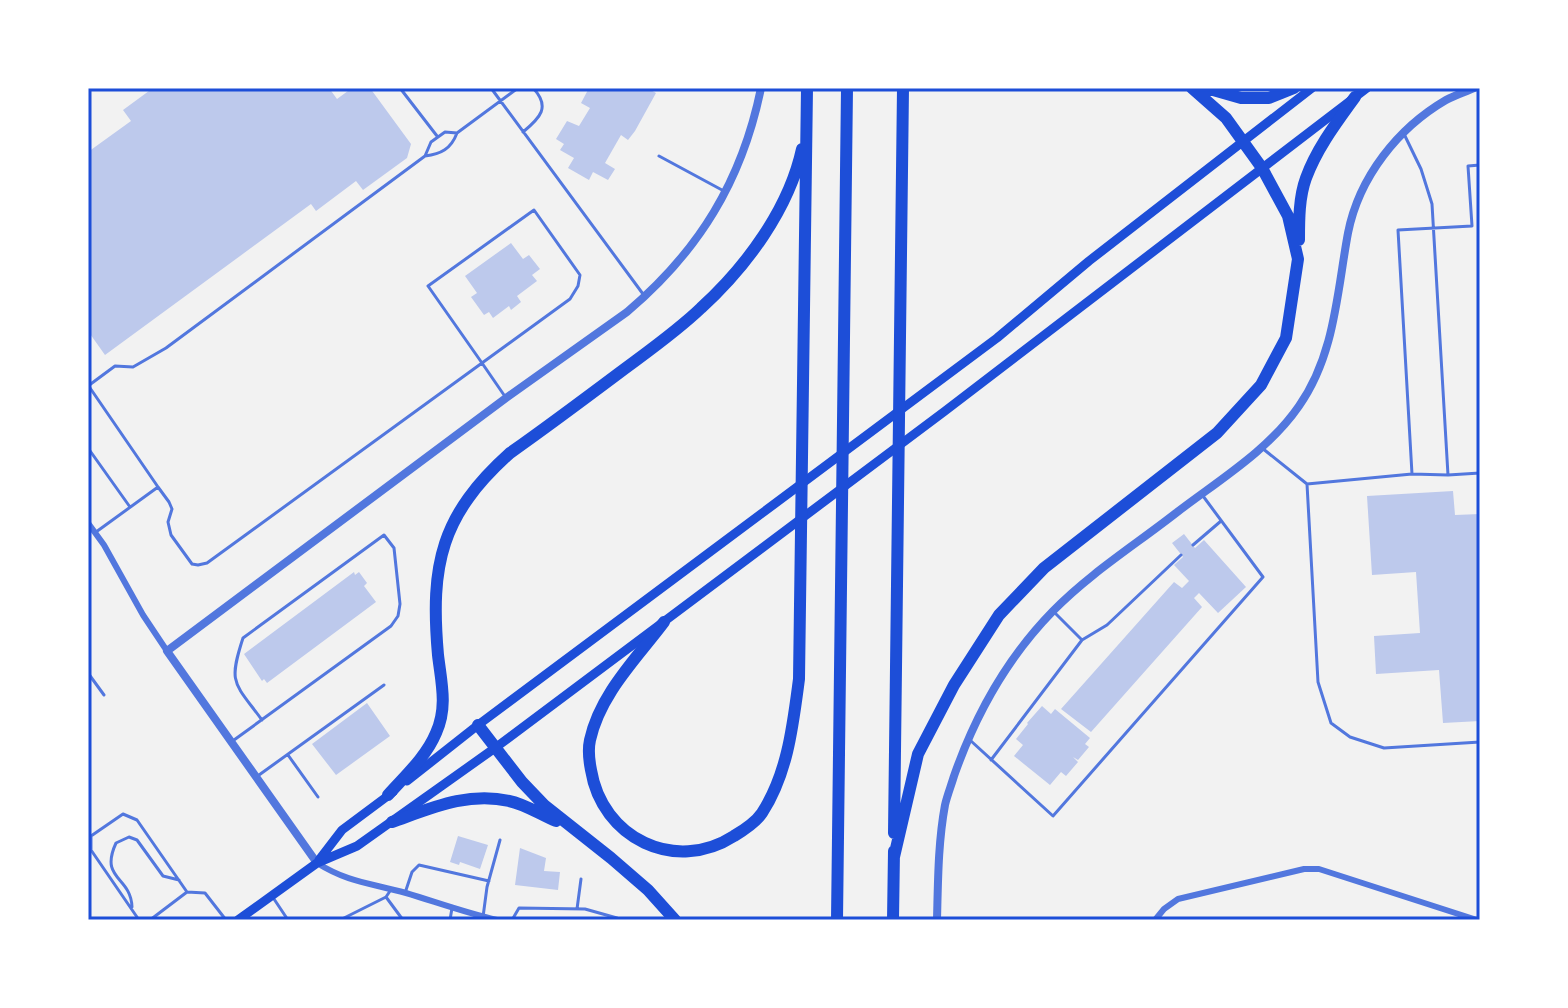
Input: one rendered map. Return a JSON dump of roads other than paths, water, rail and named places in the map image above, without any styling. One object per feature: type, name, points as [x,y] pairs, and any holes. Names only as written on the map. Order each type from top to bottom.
[{"type":"highway","points":[[664,622],[611,691],[589,742],[589,761],[594,787],[605,809],[620,828],[656,848],[680,852],[706,849],[721,845],[761,815],[785,763],[793,725],[799,679],[807,88]]},
{"type":"highway","points":[[837,920],[847,88]]},
{"type":"highway","points":[[893,920],[903,88]]},
{"type":"highway","points":[[1192,88],[1226,118],[1262,168],[1288,216],[1298,259]]},
{"type":"highway","points":[[1206,88],[1241,98],[1269,98],[1294,88]]},
{"type":"highway","points":[[894,857],[918,754],[954,685],[999,615],[1044,568],[1217,433],[1261,385],[1286,338],[1298,259],[1299,214],[1305,179],[1323,142],[1355,97]]},
{"type":"highway","points":[[388,795],[422,757],[437,732],[443,690],[438,655],[437,570],[454,521],[487,474],[510,453],[666,338],[727,282],[771,222],[796,173],[807,118]]},
{"type":"highway","points":[[478,725],[544,805],[648,890],[675,920]]},
{"type":"highway","points":[[392,822],[447,802],[479,798],[510,801],[572,829]]},
{"type":"main road","points":[[317,863],[342,830],[997,338],[1089,261],[1312,88]]},
{"type":"main road","points":[[238,920],[249,917],[271,896],[317,863],[357,846],[495,748],[945,411],[1367,88]]},
{"type":"street","points":[[167,651],[645,297],[691,248],[726,192],[752,127],[761,88]]},
{"type":"street","points":[[937,920],[938,861],[945,803],[968,739],[1015,656],[1053,611],[1084,584],[1271,441],[1300,405],[1331,337],[1349,229],[1363,188],[1389,148],[1413,123],[1448,99],[1474,88]]},
{"type":"street","points":[[88,523],[167,651],[317,863],[347,879],[497,920]]},
{"type":"street","points":[[1155,920],[1178,899],[1304,869],[1319,869],[1477,920]]},
{"type":"lane","points":[[400,88],[438,137]]},
{"type":"lane","points":[[491,88],[645,297]]},
{"type":"lane","points":[[425,156],[439,155],[453,144],[457,133],[518,88]]},
{"type":"lane","points":[[523,132],[538,120],[542,110],[541,97],[533,88]]},
{"type":"lane","points":[[457,133],[445,132],[431,142],[425,156],[166,348],[133,367],[115,366],[88,386],[169,502],[172,509],[168,522],[171,535],[192,564],[207,563],[482,363],[570,299],[580,275],[534,210],[428,286],[482,363],[506,398]]},
{"type":"lane","points":[[1404,133],[1432,204],[1448,475]]},
{"type":"lane","points":[[659,156],[726,192]]},
{"type":"lane","points":[[1412,474],[1398,230],[1472,226],[1468,166],[1480,165]]},
{"type":"lane","points":[[88,448],[130,507]]},
{"type":"lane","points":[[1262,448],[1307,484],[1412,474],[1480,473]]},
{"type":"lane","points":[[1307,484],[1318,682],[1331,723],[1350,737],[1384,748],[1480,742]]},
{"type":"lane","points":[[95,533],[158,487]]},
{"type":"lane","points":[[968,739],[1053,816],[1263,577],[1201,494]]},
{"type":"lane","points":[[1193,545],[1221,521]]},
{"type":"lane","points":[[231,742],[262,720],[391,626],[398,616],[400,604],[394,548],[384,535],[243,638],[234,665],[234,678],[262,720]]},
{"type":"lane","points":[[991,760],[1082,640],[1107,625],[1181,555]]},
{"type":"lane","points":[[1053,611],[1082,640]]},
{"type":"lane","points":[[88,673],[104,695]]},
{"type":"lane","points":[[256,778],[384,685]]},
{"type":"lane","points":[[288,755],[318,797]]},
{"type":"lane","points":[[139,920],[91,850],[91,836],[123,814],[137,820],[187,892]]},
{"type":"lane","points":[[132,910],[132,896],[111,868],[111,854],[116,843],[129,837],[137,840],[163,876],[179,880]]},
{"type":"lane","points":[[483,917],[500,840]]},
{"type":"lane","points":[[405,893],[412,872],[419,865],[489,881]]},
{"type":"lane","points":[[577,909],[581,879]]},
{"type":"lane","points":[[342,919],[386,897],[392,889]]},
{"type":"lane","points":[[150,920],[187,892],[205,893],[226,920]]},
{"type":"lane","points":[[271,896],[288,920]]},
{"type":"lane","points":[[386,897],[403,920]]},
{"type":"lane","points":[[450,920],[453,907]]},
{"type":"lane","points":[[512,920],[519,908],[585,909],[617,918]]}]
